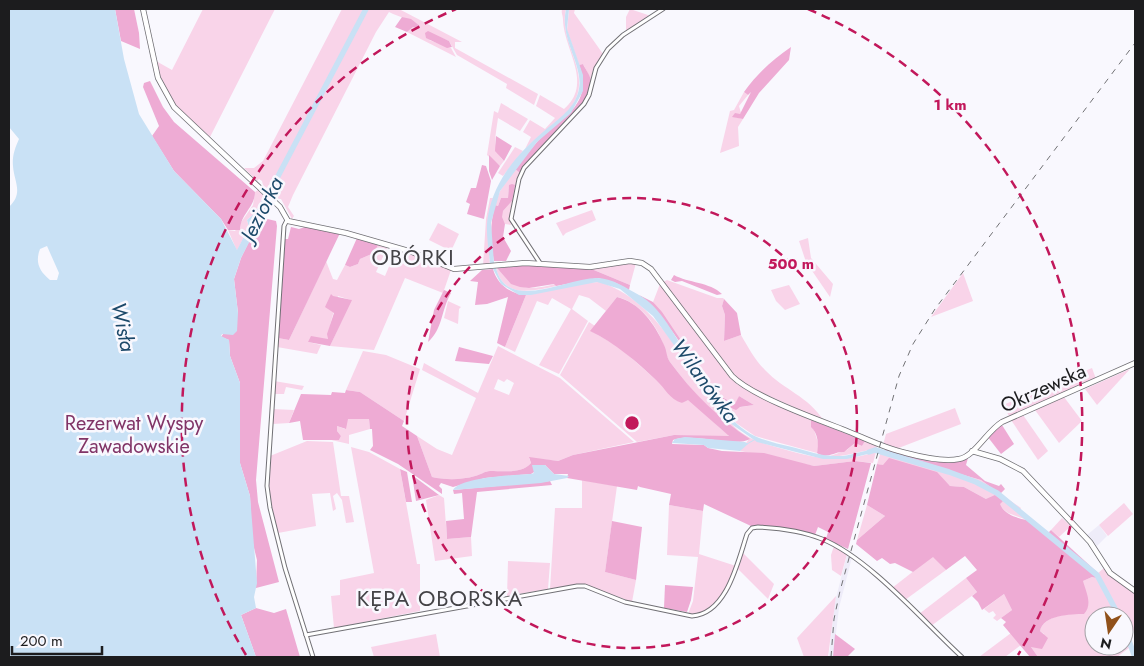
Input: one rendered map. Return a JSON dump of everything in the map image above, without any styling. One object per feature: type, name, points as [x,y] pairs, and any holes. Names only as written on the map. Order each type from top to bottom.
[{"type":"street","points":[[143,9],[155,66],[168,98],[181,116],[276,203],[287,220]]},
{"type":"street","points":[[540,263],[512,219],[521,174],[535,155],[569,122],[584,104],[589,95],[597,64],[608,49],[623,35],[663,9]]},
{"type":"street","points":[[287,220],[412,252],[454,269],[540,263],[580,267],[630,261],[642,263],[651,269],[732,376],[743,386],[811,417],[907,454],[956,459],[966,457],[972,451],[991,456],[1023,471],[1090,542],[1110,573],[1135,591]]},
{"type":"street","points":[[287,220],[284,226],[267,486],[270,508],[283,559],[313,657]]},
{"type":"street","name":"Okrzewska","points":[[972,451],[986,434],[1002,422],[1135,363]]},
{"type":"street","points":[[306,635],[576,586],[585,586],[625,602],[692,616],[700,615],[729,588],[747,534],[752,528],[758,527],[813,536],[850,554],[962,657]]},
{"type":"shaded area","points":[[115,9],[134,9],[140,49],[121,41]]},
{"type":"shaded area","points":[[203,9],[275,9],[210,137],[175,106],[163,86],[156,61],[172,70]]},
{"type":"shaded area","points":[[342,9],[399,9],[462,42],[455,42],[455,48],[538,94],[534,105],[506,88],[507,84],[457,55],[449,41],[439,37],[429,40],[451,48],[456,57],[407,32],[413,27],[418,29],[420,26],[389,12],[376,32],[293,195],[288,207],[294,216],[292,219],[281,199],[269,193],[262,181],[259,179],[257,181],[244,168],[254,168],[263,161]]},
{"type":"shaded area","points":[[562,9],[566,9],[565,22],[567,34],[578,70],[578,94],[567,112],[525,149],[531,137],[523,132],[530,120],[545,129],[555,118],[536,106],[540,95],[564,109],[573,99],[577,89],[575,66],[565,31]]},
{"type":"shaded area","points":[[569,9],[575,9],[574,13],[603,54],[593,70],[591,79],[583,64],[579,65],[567,30]]},
{"type":"shaded area","points":[[630,9],[651,16],[626,31],[626,17]]},
{"type":"shaded area","points":[[402,17],[411,19],[420,26],[419,29],[413,27],[407,32],[395,27]]},
{"type":"shaded area","points":[[428,31],[449,41],[452,47],[447,48],[426,38],[425,33]]},
{"type":"shaded area","points":[[791,47],[789,60],[759,93],[743,119],[732,117],[735,113],[740,114],[751,92],[748,95],[744,92],[754,79]]},
{"type":"shaded area","points":[[583,64],[591,81],[589,91],[583,103],[520,173],[515,169],[531,149],[546,133],[573,110],[579,101],[582,91],[582,79],[579,65]]},
{"type":"shaded area","points":[[150,81],[163,107],[174,122],[255,192],[253,202],[242,220],[240,230],[228,230],[221,219],[174,171],[152,136],[159,126],[143,87],[144,83]]},
{"type":"shaded area","points":[[744,92],[748,95],[739,106],[741,113],[735,117],[743,119],[738,127],[739,146],[720,153],[730,111],[734,110]]},
{"type":"shaded area","points":[[501,103],[528,119],[520,131],[498,118],[496,146],[504,161],[500,166],[487,155],[494,111],[498,113]]},
{"type":"shaded area","points":[[496,136],[512,146],[504,161],[495,151]]},
{"type":"shaded area","points":[[515,147],[523,151],[503,176],[498,173]]},
{"type":"shaded area","points":[[489,155],[500,166],[492,180],[489,171]]},
{"type":"shaded area","points":[[482,165],[486,166],[491,181],[484,219],[467,214],[470,204],[466,202],[471,188],[476,188]]},
{"type":"shaded area","points":[[515,169],[520,173],[510,213],[511,225],[505,224],[502,219],[502,212],[512,201],[509,186],[508,198],[501,198],[498,206],[495,205],[500,191]]},
{"type":"shaded area","points":[[509,185],[515,185],[512,201],[503,211],[502,217],[505,224],[503,237],[511,251],[506,261],[494,261],[491,233],[495,205],[498,206],[501,198],[508,198]]},
{"type":"shaded area","points":[[258,190],[264,196],[256,212],[247,220],[249,227],[237,251],[228,230],[235,231],[253,205],[255,192]]},
{"type":"shaded area","points":[[490,198],[493,198],[488,223],[490,265],[483,266],[486,219]]},
{"type":"shaded area","points":[[592,210],[596,220],[563,236],[556,223]]},
{"type":"shaded area","points":[[263,218],[276,221],[277,226],[256,480],[258,502],[279,582],[256,588],[257,560],[252,540],[250,496],[240,463],[240,383],[230,356],[229,340],[221,337],[238,313],[234,279],[241,258],[259,221]]},
{"type":"shaded area","points":[[438,223],[459,234],[451,251],[429,240]]},
{"type":"shaded area","points":[[291,227],[299,229],[305,227],[340,233],[289,340],[278,338],[285,239],[288,239]]},
{"type":"shaded area","points":[[357,238],[378,245],[374,253],[360,259],[358,264],[350,267],[345,265]]},
{"type":"shaded area","points":[[808,238],[811,258],[833,284],[830,297],[806,262],[799,241]]},
{"type":"shaded area","points":[[378,245],[387,248],[376,272],[385,276],[396,250],[416,255],[451,270],[443,293],[405,278],[374,350],[330,346],[351,300],[338,296],[328,340],[321,338],[308,342],[321,345],[317,354],[277,347],[278,338],[289,340],[326,261],[333,279],[337,280],[345,265],[350,267],[358,264],[360,259],[374,253]]},
{"type":"shaded area","points":[[630,262],[636,263],[630,285],[589,268]]},
{"type":"shaded area","points":[[522,265],[589,268],[630,285],[629,290],[616,283],[598,278],[556,286],[554,284],[529,288],[520,287],[511,284],[497,268]]},
{"type":"shaded area","points":[[496,268],[516,283],[528,288],[555,284],[556,286],[529,291],[512,289],[500,278]]},
{"type":"shaded area","points":[[493,269],[501,284],[515,293],[526,295],[505,347],[497,343],[508,297],[487,304],[475,305],[478,282],[470,281],[482,270]]},
{"type":"shaded area","points":[[963,273],[973,301],[931,317]]},
{"type":"shaded area","points":[[674,275],[711,287],[722,294],[717,295],[682,281],[675,282],[671,280]]},
{"type":"shaded area","points":[[667,280],[717,298],[723,298],[722,306],[725,315],[724,341],[741,335],[765,370],[811,405],[824,421],[745,385],[738,379],[663,282]]},
{"type":"shaded area","points":[[600,282],[620,291],[638,303],[653,318],[732,425],[744,434],[756,441],[823,458],[853,457],[876,452],[873,463],[855,461],[814,466],[740,451],[749,439],[716,414],[696,394],[668,359],[659,334],[650,320],[638,308],[624,299],[617,297],[606,311],[589,298],[579,295],[572,309],[588,321],[559,374],[539,365],[571,309],[552,298],[548,305],[537,301],[515,352],[505,347],[526,295],[583,283]]},
{"type":"shaded area","points":[[660,284],[737,384],[811,420],[819,446],[817,453],[755,436],[736,423],[721,404],[729,409],[754,405],[739,396],[736,404],[722,397],[713,388],[653,302]]},
{"type":"shaded area","points":[[789,285],[800,304],[785,310],[776,301],[771,290]]},
{"type":"shaded area","points":[[444,290],[451,293],[437,331],[428,342],[434,310]]},
{"type":"shaded area","points":[[331,294],[352,300],[330,346],[308,342],[311,336],[328,339],[327,334],[334,313],[325,307]]},
{"type":"shaded area","points":[[639,295],[653,302],[662,312],[713,388],[722,397],[735,404],[739,396],[754,405],[740,407],[736,410],[721,404],[663,319]]},
{"type":"shaded area","points":[[617,297],[639,309],[651,322],[665,347],[670,362],[687,384],[717,414],[750,439],[734,442],[681,438],[673,440],[672,444],[704,445],[708,448],[722,451],[764,453],[814,466],[855,461],[871,463],[848,549],[826,539],[828,532],[818,527],[815,535],[766,526],[751,526],[704,504],[703,511],[669,505],[671,494],[638,486],[637,490],[567,478],[568,474],[554,474],[545,465],[531,474],[485,478],[453,487],[441,483],[439,486],[442,489],[442,494],[398,464],[370,450],[373,446],[372,429],[370,429],[369,419],[348,419],[346,429],[337,426],[337,431],[341,436],[339,440],[303,440],[300,421],[289,423],[301,394],[331,395],[332,392],[345,393],[346,390],[360,392],[404,421],[402,426],[417,436],[432,477],[448,479],[470,477],[488,471],[523,469],[531,463],[529,457],[558,461],[573,455],[674,435],[729,436],[688,400],[682,403],[674,399],[633,359],[590,331]]},
{"type":"shaded area","points":[[724,299],[737,313],[741,335],[724,341],[725,315],[722,306]]},
{"type":"shaded area","points":[[448,301],[461,307],[459,309],[458,324],[444,318]]},
{"type":"shaded area","points":[[589,322],[595,326],[591,331],[619,347],[682,403],[688,399],[694,403],[729,435],[727,437],[674,435],[637,442],[560,375]]},
{"type":"shaded area","points":[[498,346],[560,378],[634,442],[573,455],[558,461],[529,458],[531,463],[527,467],[518,470],[488,471],[459,479],[432,477],[417,436],[437,449],[452,455],[476,398],[422,370],[424,363],[478,393]],"holes":[[[498,379],[504,382],[507,379],[514,383],[509,395],[494,389]]]},
{"type":"shaded area","points":[[459,347],[493,356],[489,364],[455,361]]},
{"type":"shaded area","points":[[363,351],[386,355],[420,369],[404,421],[360,392],[346,390]]},
{"type":"shaded area","points":[[1092,368],[1096,379],[1009,416],[1003,405]]},
{"type":"shaded area","points":[[1130,369],[1097,405],[1085,389]]},
{"type":"shaded area","points":[[274,381],[304,386],[302,390],[286,387],[284,394],[273,394]]},
{"type":"shaded area","points":[[1064,397],[1082,421],[1059,443],[1035,410]]},
{"type":"shaded area","points":[[955,408],[961,424],[896,449],[883,445],[886,434]]},
{"type":"shaded area","points":[[272,409],[294,410],[289,423],[273,424]]},
{"type":"shaded area","points":[[1023,415],[1048,451],[1038,460],[1011,420]]},
{"type":"shaded area","points":[[347,419],[369,419],[370,429],[349,435],[349,444],[327,439],[339,440],[341,436],[337,431],[337,426],[345,429]]},
{"type":"shaded area","points":[[811,420],[865,441],[862,446],[855,443],[844,452],[821,455],[817,453],[817,439],[811,427]]},
{"type":"shaded area","points":[[1002,425],[1014,444],[1001,454],[987,436]]},
{"type":"shaded area","points":[[307,441],[333,442],[341,496],[349,496],[354,522],[346,523],[342,500],[337,493],[333,496],[336,509],[333,511],[330,493],[312,494],[316,526],[278,533],[269,494],[270,456]]},
{"type":"shaded area","points":[[865,441],[877,446],[876,450],[830,456],[847,450],[855,443],[862,446]]},
{"type":"shaded area","points":[[351,447],[369,452],[400,469],[417,564],[420,564],[420,611],[334,628],[331,596],[340,595],[340,580],[374,573]]},
{"type":"shaded area","points":[[885,449],[926,459],[949,461],[968,458],[966,465],[985,481],[999,486],[1001,484],[1005,489],[1000,494],[981,480],[884,452]]},
{"type":"shaded area","points":[[881,451],[981,480],[1021,508],[1020,510],[1097,574],[1104,568],[1135,593],[1135,633],[1134,606],[1084,606],[1084,656],[1118,656],[1038,657],[1031,647],[1044,634],[1040,631],[1042,626],[1054,617],[1076,614],[1083,581],[1092,577],[1096,578],[1095,576],[1027,520],[1008,513],[991,499],[986,499],[964,487],[950,486],[940,477],[877,464]]},
{"type":"shaded area","points":[[889,458],[937,472],[950,486],[964,487],[986,499],[995,495],[1003,501],[1000,504],[1007,513],[1027,520],[1095,576],[1096,578],[1092,577],[1083,581],[1088,602],[1088,606],[1084,606],[1084,614],[1058,616],[1046,622],[1040,631],[1048,638],[1042,649],[1031,647],[1038,657],[1030,657],[1003,625],[1006,622],[1001,618],[1012,610],[1004,594],[982,610],[972,596],[977,592],[966,578],[977,570],[965,556],[946,570],[933,557],[913,572],[895,563],[890,564],[882,558],[877,561],[856,544],[857,540],[885,516],[867,505],[877,464],[883,465]]},
{"type":"shaded area","points":[[400,469],[407,472],[412,502],[406,502]]},
{"type":"shaded area","points":[[412,475],[439,495],[416,501]]},
{"type":"shaded area","points":[[582,480],[617,486],[605,572],[636,580],[632,602],[586,585],[550,589],[555,508],[582,508]]},
{"type":"shaded area","points":[[550,481],[552,485],[477,492],[471,537],[447,539],[446,521],[464,519],[462,493],[454,494],[453,490]]},
{"type":"shaded area","points":[[439,495],[444,498],[447,539],[471,537],[472,556],[435,561],[426,500]]},
{"type":"shaded area","points":[[1124,503],[1133,514],[1108,536],[1099,525]]},
{"type":"shaded area","points":[[669,505],[703,511],[699,554],[736,566],[724,591],[712,606],[704,612],[688,614],[693,601],[698,557],[667,555]]},
{"type":"shaded area","points":[[867,505],[885,516],[857,540]]},
{"type":"shaded area","points":[[1062,518],[1071,526],[1059,537],[1051,530]]},
{"type":"shaded area","points":[[612,521],[642,527],[636,580],[605,572]]},
{"type":"shaded area","points":[[1099,525],[1107,536],[1097,546],[1087,535]]},
{"type":"shaded area","points":[[1051,530],[1098,573],[1097,575],[1048,533]]},
{"type":"shaded area","points":[[834,546],[847,554],[841,576],[832,570],[831,555]]},
{"type":"shaded area","points":[[743,553],[774,584],[768,599],[738,569]]},
{"type":"shaded area","points":[[847,554],[852,557],[839,608],[833,657],[829,657],[834,606]]},
{"type":"shaded area","points":[[933,556],[946,570],[905,600],[892,588]]},
{"type":"shaded area","points":[[508,561],[550,563],[548,589],[507,596]]},
{"type":"shaded area","points":[[966,578],[977,592],[931,626],[919,614]]},
{"type":"shaded area","points":[[665,585],[693,587],[687,612],[664,608]]},
{"type":"shaded area","points":[[1004,594],[1012,610],[997,621],[993,618],[996,615],[993,611],[989,613],[984,609]]},
{"type":"shaded area","points":[[836,596],[828,657],[804,657],[797,638]]},
{"type":"shaded area","points":[[256,608],[274,613],[286,609],[300,657],[256,657],[241,615]]},
{"type":"shaded area","points":[[1011,633],[1021,645],[1005,657],[979,657]]},
{"type":"shaded area","points":[[436,634],[440,657],[374,657],[371,647]]},
{"type":"shaded area","points":[[835,634],[855,649],[847,657],[833,657]]},
{"type":"water","name":"Rezerwat Wyspy Zawadowskie","points":[[9,9],[115,9],[124,59],[139,114],[174,171],[221,219],[237,250],[249,227],[247,220],[256,212],[264,196],[270,202],[241,258],[234,279],[238,313],[237,331],[233,335],[222,334],[221,336],[229,340],[230,356],[240,383],[240,463],[250,496],[257,583],[254,597],[256,608],[241,615],[256,657],[9,657],[9,207],[14,202],[17,192],[13,162],[14,152],[19,139],[9,127]],"holes":[[[47,246],[59,273],[57,280],[50,280],[43,273],[38,262],[40,249]]]},
{"type":"water","points":[[566,9],[569,9],[567,29],[583,75],[583,91],[571,113],[537,142],[500,191],[491,223],[494,263],[490,265],[487,222],[495,191],[508,169],[524,149],[568,110],[578,93],[579,73],[566,32]]},
{"type":"water","points":[[496,268],[502,281],[512,289],[525,291],[539,290],[584,279],[597,278],[603,278],[619,284],[639,295],[659,312],[720,405],[746,431],[768,441],[825,455],[841,456],[871,450],[876,450],[876,452],[847,459],[823,459],[757,442],[730,423],[653,316],[620,289],[597,282],[531,295],[519,295],[501,284],[493,269]]},
{"type":"water","points":[[685,437],[745,442],[748,444],[740,451],[708,448],[704,445],[672,443],[675,439]]},
{"type":"water","points":[[532,465],[545,465],[554,474],[569,476],[541,483],[453,490],[466,482],[477,479],[531,474],[534,473]]},
{"type":"waterway","name":"Jeziorka","points":[[266,199],[366,9]]},
{"type":"waterway","points":[[747,444],[754,440]]},
{"type":"waterway","name":"Wilanówka","points":[[869,452],[875,450],[949,472],[976,482],[997,493],[1097,575],[1114,606]]},
{"type":"railway","points":[[831,657],[834,619],[840,591],[899,376],[913,344],[935,309],[1135,43]]},
{"type":"district","name":"OBÓRKI","points":[[413,257]]},
{"type":"district","name":"KĘPA OBORSKA","points":[[440,598]]},
{"type":"water label","name":"Wisła","points":[[123,327]]}]
